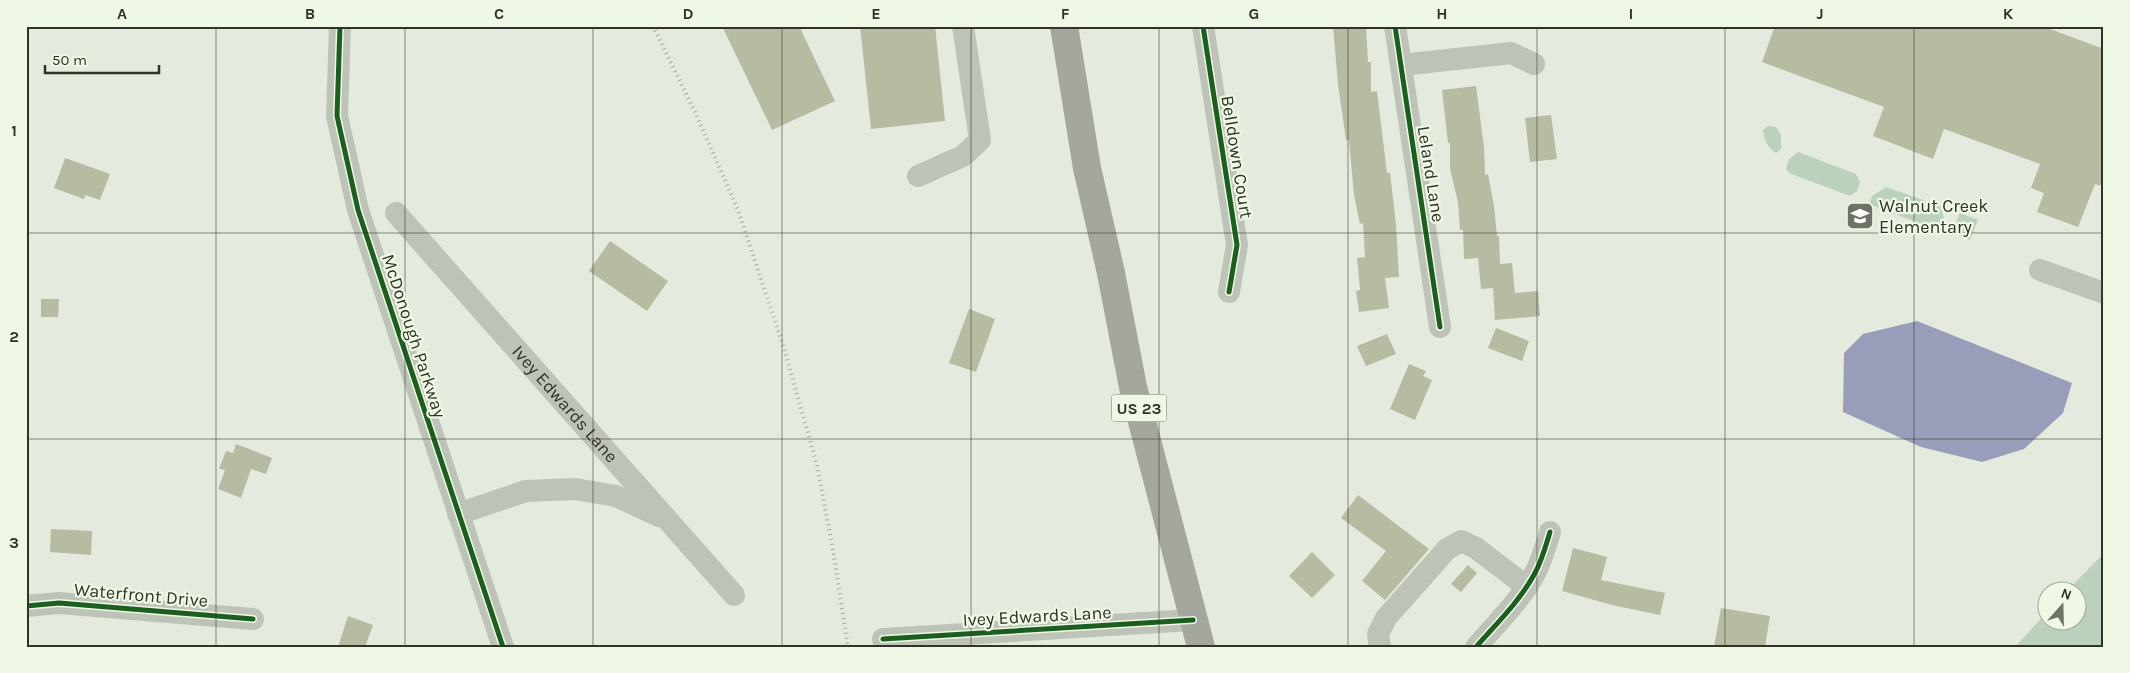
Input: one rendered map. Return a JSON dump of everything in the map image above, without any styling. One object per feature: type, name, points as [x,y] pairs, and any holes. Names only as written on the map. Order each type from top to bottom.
[{"type":"main road","name":"US 23","points":[[1064,26],[1087,168],[1111,273],[1133,387],[1201,647]]},
{"type":"street","name":"McDonough Parkway","points":[[340,26],[337,116],[358,210],[503,647]]},
{"type":"street","points":[[918,176],[963,156],[980,140],[963,26]]},
{"type":"street","name":"Belldown Court","points":[[1203,26],[1237,244],[1229,292]]},
{"type":"street","name":"Leland Lane","points":[[1395,26],[1440,327]]},
{"type":"street","points":[[1400,65],[1511,53],[1534,64]]},
{"type":"street","name":"Ivey Edwards Lane","points":[[396,213],[734,595]]},
{"type":"street","points":[[2040,270],[2104,293]]},
{"type":"street","points":[[458,514],[526,491],[575,489],[616,496],[668,521]]},
{"type":"street","points":[[1476,647],[1527,587],[1536,570],[1550,532]]},
{"type":"street","points":[[1380,647],[1378,634],[1386,618],[1447,549],[1461,542],[1476,548],[1527,587]]},
{"type":"street","name":"Waterfront Drive","points":[[26,606],[59,602],[253,619]]},
{"type":"street","name":"Ivey Edwards Lane","points":[[883,639],[1193,620]]},
{"type":"green space","points":[[1768,126],[1776,127],[1781,135],[1781,149],[1776,153],[1765,141],[1763,130]]},
{"type":"green space","points":[[1798,152],[1856,174],[1860,182],[1857,191],[1850,196],[1789,173],[1786,169],[1789,159]]},
{"type":"green space","points":[[1886,187],[1940,206],[1944,218],[1940,224],[1932,228],[1870,203],[1872,196]]},
{"type":"green space","points":[[1960,213],[1978,220],[1970,240],[1952,232]]},
{"type":"green space","points":[[2104,553],[2104,647],[2015,647],[2038,622],[2038,630],[2088,630],[2088,580],[2078,580]]},
{"type":"water","points":[[1917,321],[2072,383],[2063,413],[2024,449],[1982,462],[1921,447],[1843,412],[1844,353],[1863,334]]},
{"type":"building","points":[[722,26],[799,26],[835,101],[772,130]]},
{"type":"building","points":[[860,26],[935,26],[945,121],[871,129]]},
{"type":"building","points":[[1333,26],[1366,26],[1368,62],[1371,62],[1371,92],[1377,91],[1387,173],[1390,173],[1396,224],[1399,277],[1385,278],[1389,308],[1359,312],[1356,291],[1360,290],[1357,258],[1365,257],[1363,223],[1360,224],[1354,195],[1349,140],[1346,140],[1338,84]]},
{"type":"building","points":[[1775,26],[2042,26],[2104,49],[2104,175],[2100,186],[2095,184],[2078,227],[2037,212],[2044,193],[2031,188],[2040,164],[1944,129],[1933,159],[1873,136],[1884,107],[1762,62]]},
{"type":"building","points":[[1476,86],[1484,147],[1485,175],[1488,174],[1494,206],[1497,236],[1499,236],[1500,264],[1512,263],[1515,293],[1538,291],[1540,316],[1495,320],[1493,288],[1481,289],[1478,258],[1464,259],[1463,230],[1460,230],[1458,202],[1450,169],[1450,143],[1448,143],[1442,90]]},
{"type":"building","points":[[1551,115],[1557,159],[1530,162],[1525,118]]},
{"type":"building","points":[[65,158],[110,174],[100,200],[85,195],[84,199],[54,188]]},
{"type":"building","points":[[610,241],[668,281],[647,311],[589,271]]},
{"type":"building","points":[[41,299],[59,299],[58,317],[41,317]]},
{"type":"building","points":[[969,309],[995,319],[976,372],[949,363]]},
{"type":"building","points":[[1496,328],[1529,341],[1522,361],[1488,348]]},
{"type":"building","points":[[1387,334],[1396,354],[1366,366],[1357,346]]},
{"type":"building","points":[[1409,364],[1426,371],[1423,376],[1432,380],[1415,420],[1390,409]]},
{"type":"building","points":[[236,444],[272,458],[266,474],[251,469],[241,498],[218,489],[225,470],[219,469],[226,451],[233,453]]},
{"type":"building","points":[[1358,495],[1429,549],[1385,600],[1362,581],[1386,551],[1341,518]]},
{"type":"building","points":[[51,529],[92,531],[91,555],[50,552]]},
{"type":"building","points":[[1573,548],[1607,557],[1601,580],[1665,593],[1660,615],[1612,605],[1562,591]]},
{"type":"building","points":[[1312,552],[1335,575],[1312,598],[1289,576]]},
{"type":"building","points":[[1468,565],[1477,573],[1461,592],[1451,584]]},
{"type":"building","points":[[1721,608],[1770,616],[1765,647],[1714,647]]},
{"type":"building","points":[[348,616],[373,625],[365,647],[338,647]]},
{"type":"railway","points":[[653,26],[695,112],[738,210],[784,348],[817,465],[833,550],[848,647]]},
{"type":"cycle path","points":[[340,26],[337,116],[358,210],[503,647]]},
{"type":"cycle path","points":[[1203,26],[1237,245],[1229,292]]},
{"type":"cycle path","points":[[1395,26],[1440,327]]},
{"type":"cycle path","points":[[1476,647],[1508,612],[1529,583],[1540,563],[1550,532]]},
{"type":"cycle path","points":[[26,606],[59,603],[253,619]]},
{"type":"cycle path","points":[[883,639],[1193,620]]},
{"type":"place","name":"Walnut Creek Elementary","points":[[1860,216]]}]
